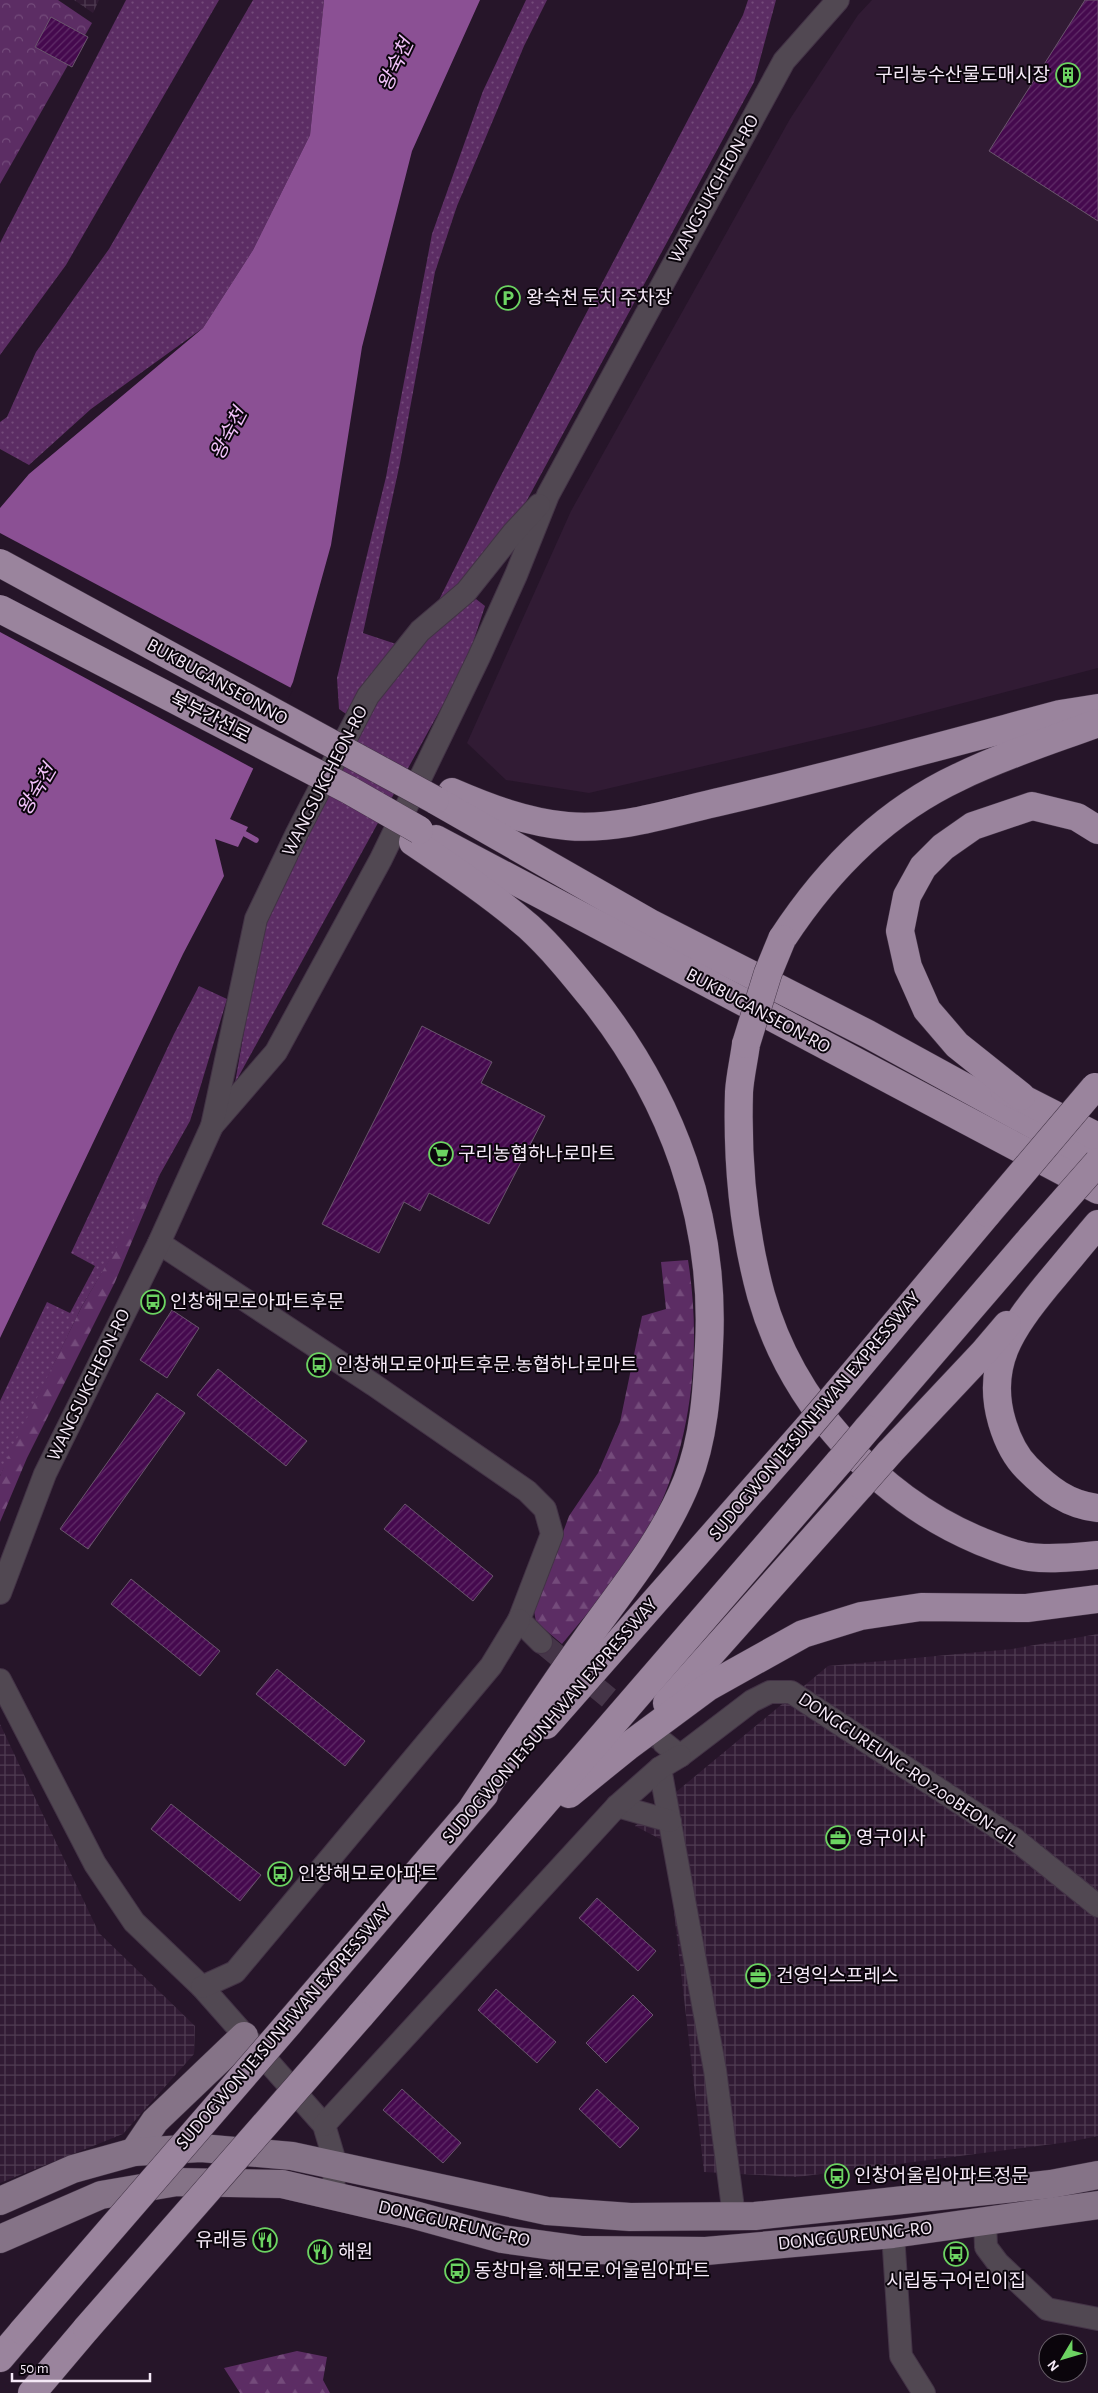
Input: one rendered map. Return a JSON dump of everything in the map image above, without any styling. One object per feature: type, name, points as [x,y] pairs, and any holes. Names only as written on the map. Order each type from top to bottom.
[{"type":"highway","name":"BUKBUGANSEONNO","points":[[0,563],[376,768],[438,793]]},
{"type":"highway","name":"북부간선로","points":[[0,608],[348,790],[416,836]]},
{"type":"highway","points":[[438,793],[525,819],[568,826],[603,826],[645,819],[829,777],[1060,714],[1098,708]]},
{"type":"highway","points":[[1098,723],[958,777],[905,809],[858,845],[833,870],[806,903],[782,939],[768,973],[746,1044],[739,1091],[742,1192],[751,1252],[761,1295],[776,1337],[797,1378],[828,1424],[882,1481],[919,1510],[958,1532],[992,1546],[1030,1557],[1066,1558],[1098,1555]]},
{"type":"highway","name":"BUKBUGANSEON-RO","points":[[438,793],[650,923],[868,1034],[1098,1161]]},
{"type":"highway","points":[[1021,1096],[957,1045],[927,1010],[908,966],[900,931],[907,896],[923,867],[943,847],[973,826],[1032,806],[1077,817],[1098,830]]},
{"type":"highway","points":[[416,836],[529,928],[565,963],[612,1023],[649,1082],[686,1166],[700,1220],[709,1274],[710,1326],[706,1394],[698,1440],[688,1480],[661,1535],[585,1641],[473,1807]]},
{"type":"highway","name":"BUKBUGANSEON-RO","points":[[416,836],[963,1118],[1098,1190]]},
{"type":"highway","points":[[868,1034],[936,1058],[1021,1096],[1098,1137]]},
{"type":"highway","name":"SUDOGWON JE1SUNHWAN EXPRESSWAY","points":[[0,2358],[473,1807],[809,1426],[1097,1086]]},
{"type":"highway","points":[[963,1118],[1098,1206]]},
{"type":"highway","points":[[32,2393],[1098,1161]]},
{"type":"highway","points":[[1098,1224],[1017,1322],[1004,1349],[998,1370],[998,1408],[1013,1450],[1044,1486],[1064,1500],[1087,1507],[1098,1508]]},
{"type":"highway","points":[[627,1747],[889,1454],[1069,1258]]},
{"type":"highway","points":[[511,1841],[627,1747],[708,1687],[803,1634],[861,1616],[921,1607],[1027,1608],[1098,1599]]},
{"type":"main road","points":[[134,2152],[155,2121],[244,2036]]},
{"type":"main road","name":"DONGGUREUNG-RO","points":[[0,2201],[73,2169],[134,2152],[201,2148],[292,2156],[547,2211],[630,2217],[755,2216],[1051,2184],[1098,2175]]},
{"type":"main road","name":"DONGGUREUNG-RO","points":[[0,2240],[101,2195],[176,2182],[282,2184],[411,2214],[502,2239],[582,2250],[706,2251],[893,2234],[1098,2206]]},
{"type":"street","name":"WANGSUKCHEON-RO","points":[[212,1126],[276,1052],[381,859],[479,658],[548,495],[784,61],[838,0]]},
{"type":"street","name":"WANGSUKCHEON-RO","points":[[0,1593],[45,1474],[159,1242],[212,1126],[256,919],[297,833],[368,696],[420,631],[466,592],[513,533],[548,495]]},
{"type":"street","points":[[159,1242],[374,1385],[527,1491],[545,1509],[552,1534],[519,1620],[491,1666],[235,1972],[202,1987]]},
{"type":"street","points":[[519,1620],[541,1642]]},
{"type":"street","points":[[0,1680],[40,1760],[101,1873],[134,1922],[202,1987],[324,2125],[336,2165],[332,2195]]},
{"type":"street","name":"DONGGUREUNG-RO 200BEON-GIL","points":[[324,2125],[617,1806],[660,1768],[672,1749],[770,1692],[791,1692],[1016,1840],[1098,1906]]},
{"type":"street","points":[[660,1768],[715,2070],[734,2216]]},
{"type":"street","points":[[617,1806],[670,1821]]},
{"type":"street","points":[[985,2221],[986,2247],[998,2263],[1047,2309],[1098,2319]]},
{"type":"street","points":[[893,2234],[901,2356],[924,2393]]},
{"type":"shaded area","points":[[74,0],[99,0],[93,13]]},
{"type":"shaded area","name":"구리농수산물도매시장","points":[[872,0],[1098,0],[1098,668],[875,726],[589,793],[506,780],[467,743],[571,511],[790,119],[858,15]]},
{"type":"shaded area","points":[[1098,1634],[1098,2136],[1069,2142],[797,2177],[704,2172],[666,1842],[635,1826],[828,1666],[1012,1649]]},
{"type":"shaded area","points":[[0,1724],[99,1933],[195,2026],[194,2054],[123,2134],[0,2183]]},
{"type":"green space","points":[[0,0],[58,0],[92,23],[0,184]]},
{"type":"green space","points":[[126,0],[219,0],[66,265],[0,355],[0,243]]},
{"type":"green space","points":[[253,0],[324,0],[310,135],[253,250],[203,328],[91,409],[29,465],[0,449],[0,422],[7,417],[36,352],[109,249]]},
{"type":"green space","points":[[526,0],[547,0],[524,46],[457,206],[435,272],[400,463],[363,633],[396,644],[352,718],[339,709],[337,678],[386,477],[432,234],[483,91]]},
{"type":"green space","points":[[748,0],[776,0],[754,82],[520,513],[451,593],[439,600],[496,485],[743,15]]},
{"type":"green space","points":[[476,599],[485,606],[467,661],[235,1083],[264,918],[386,683],[431,630]]},
{"type":"green space","points":[[199,986],[227,999],[190,1121],[137,1215],[82,1306],[0,1476],[0,1401],[47,1302],[70,1313],[95,1266],[71,1253],[174,1034]]},
{"type":"green space","points":[[160,1174],[115,1282],[27,1458],[0,1522],[0,1476],[7,1459],[82,1306]]},
{"type":"green space","points":[[688,1260],[694,1332],[693,1369],[682,1441],[672,1476],[658,1510],[632,1556],[603,1595],[562,1644],[536,1622],[534,1611],[569,1516],[598,1473],[620,1422],[642,1316],[666,1309],[661,1262]]},
{"type":"green space","points":[[297,2351],[327,2357],[323,2380],[330,2393],[240,2393],[224,2368]]},
{"type":"water","name":"왕숙천","points":[[324,0],[480,0],[412,151],[362,347],[331,545],[293,682],[230,819],[248,827],[238,847],[215,839],[224,876],[183,954],[0,1338],[0,508],[29,474],[203,328],[253,250],[310,135]]},
{"type":"pier","points":[[0,533],[293,689],[256,770],[0,632]]},
{"type":"building","name":"구리농수산물도매시장","points":[[1085,0],[1098,0],[1098,221],[989,151]]},
{"type":"building","points":[[51,17],[88,37],[72,67],[35,47]]},
{"type":"building","name":"구리농협하나로마트","points":[[422,1026],[492,1062],[481,1083],[545,1116],[489,1224],[429,1193],[420,1211],[404,1202],[379,1253],[322,1224]]},
{"type":"building","points":[[172,1310],[199,1328],[167,1378],[140,1360]]},
{"type":"building","points":[[218,1369],[307,1441],[286,1466],[197,1395]]},
{"type":"building","points":[[157,1393],[185,1413],[88,1549],[60,1529]]},
{"type":"building","points":[[405,1504],[493,1576],[473,1601],[384,1529]]},
{"type":"building","points":[[131,1579],[220,1651],[200,1676],[111,1604]]},
{"type":"building","points":[[277,1669],[365,1741],[345,1766],[256,1694]]},
{"type":"building","points":[[171,1804],[261,1875],[240,1901],[151,1829]]},
{"type":"building","points":[[597,1898],[656,1951],[638,1971],[579,1918]]},
{"type":"building","points":[[496,1989],[556,2042],[537,2063],[478,2010]]},
{"type":"building","points":[[633,1995],[653,2015],[606,2063],[586,2043]]},
{"type":"building","points":[[402,2089],[461,2143],[443,2163],[383,2110]]},
{"type":"building","points":[[597,2089],[639,2128],[620,2148],[579,2109]]},
{"type":"waterway","points":[[238,830],[256,840]]},
{"type":"tunnel","points":[[541,1642],[661,1741]]},
{"type":"place","name":"구리농수산물도매시장","points":[[1068,75]]},
{"type":"place","name":"왕숙천 둔치 주차장","points":[[508,298]]},
{"type":"place","name":"구리농협하나로마트","points":[[441,1154]]},
{"type":"place","name":"인창해모로아파트후문","points":[[153,1302]]},
{"type":"place","name":"인창해모로아파트후문.농협하나로마트","points":[[319,1365]]},
{"type":"place","name":"영구이사","points":[[838,1838]]},
{"type":"place","name":"인창해모로아파트","points":[[280,1874]]},
{"type":"place","name":"건영익스프레스","points":[[758,1976]]},
{"type":"place","name":"인창어울림아파트정문","points":[[837,2176]]},
{"type":"place","name":"유래등","points":[[265,2240]]},
{"type":"place","name":"해원","points":[[320,2252]]},
{"type":"place","name":"시립동구어린이집","points":[[956,2254]]},
{"type":"place","name":"동창마을.해모로.어울림아파트","points":[[457,2271]]}]
